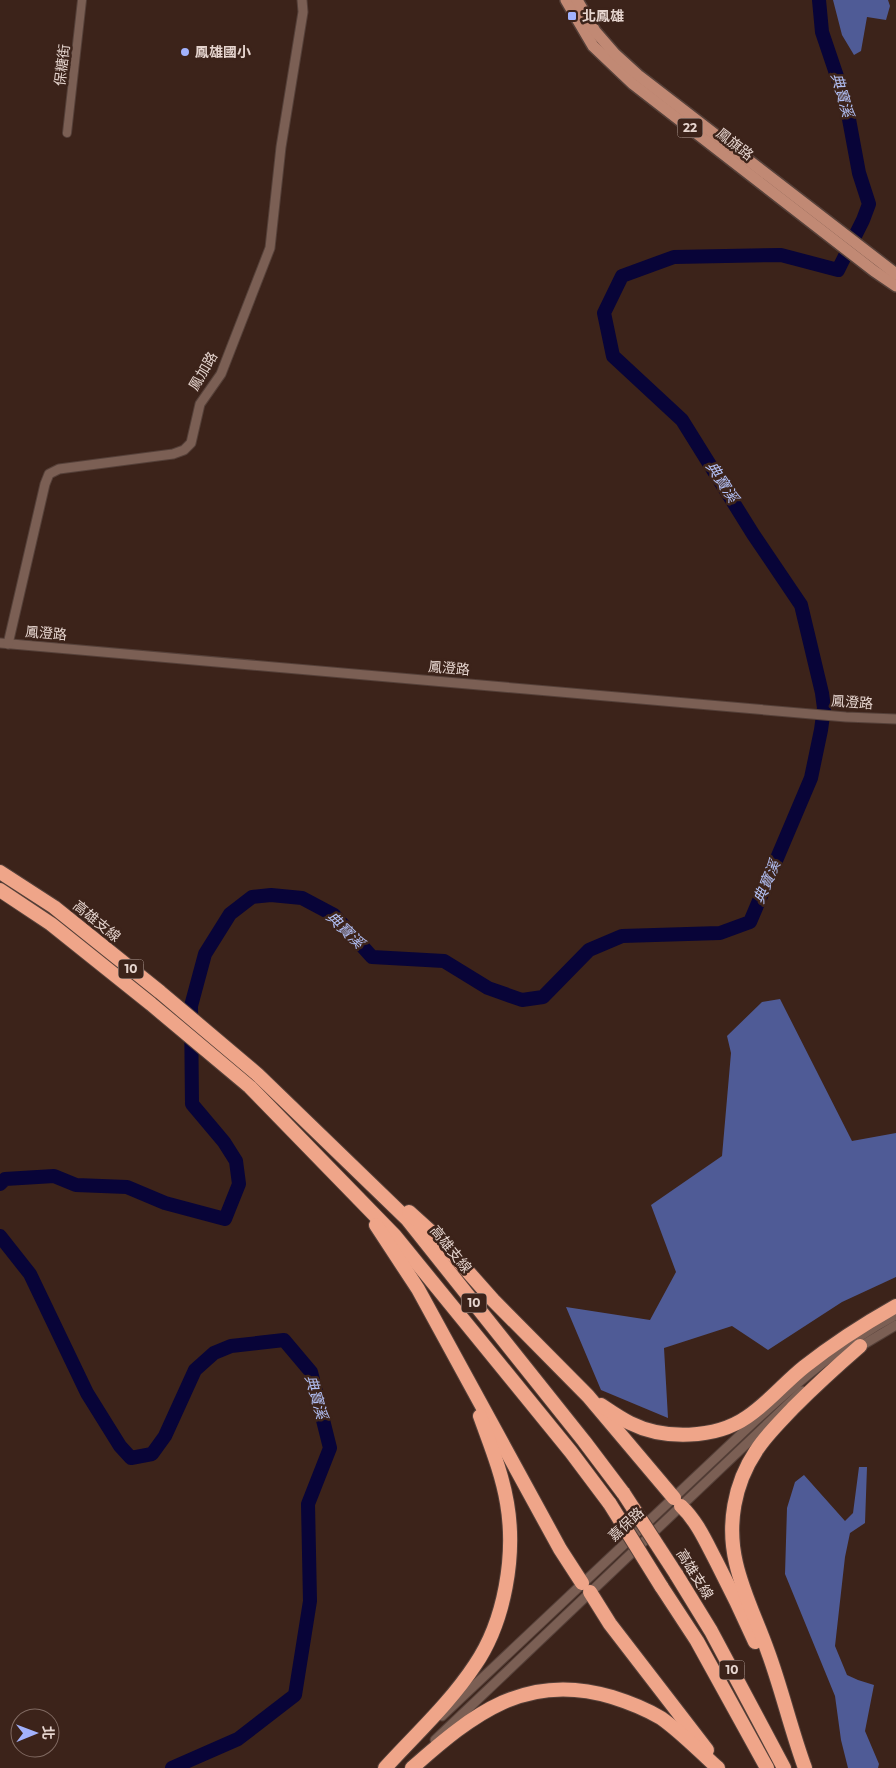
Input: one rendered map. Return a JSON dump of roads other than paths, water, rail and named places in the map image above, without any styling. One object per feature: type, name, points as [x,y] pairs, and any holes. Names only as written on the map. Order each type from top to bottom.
[{"type":"highway","name":"高雄支線","points":[[0,872],[54,907],[160,992],[257,1074],[406,1219],[578,1433],[624,1494],[712,1631],[784,1768]]},
{"type":"highway","name":"10","points":[[0,890],[51,924],[250,1087],[395,1236],[571,1452],[610,1504],[697,1641],[767,1768]]},
{"type":"highway","points":[[310,1124],[432,1232],[499,1307],[588,1396],[690,1514],[738,1605],[792,1728]]},
{"type":"highway","points":[[356,1196],[418,1289],[560,1549],[610,1624],[719,1768]]},
{"type":"highway","points":[[588,1396],[630,1424],[650,1431],[666,1435],[685,1435],[720,1429],[745,1418],[761,1407],[804,1367],[862,1325],[896,1306]]},
{"type":"highway","points":[[805,1768],[768,1653],[742,1585],[732,1541],[732,1521],[736,1492],[756,1450],[778,1424],[820,1381],[860,1346]]},
{"type":"highway","points":[[386,1768],[443,1707],[476,1663],[494,1624],[507,1582],[509,1537],[507,1504],[492,1450],[466,1378]]},
{"type":"highway","points":[[412,1768],[444,1739],[485,1711],[530,1692],[554,1688],[601,1694],[647,1711],[661,1718],[719,1768]]},
{"type":"main road","name":"鳳旗路","points":[[566,0],[593,46],[633,84],[835,235]]},
{"type":"main road","name":"鳳旗路","points":[[577,0],[595,31],[615,54],[638,75],[835,235]]},
{"type":"main road","name":"22","points":[[835,235],[876,267],[896,286]]},
{"type":"main road","name":"22","points":[[876,267],[896,274]]},
{"type":"street","name":"保糖街","points":[[67,133],[82,0]]},
{"type":"street","name":"鳳加路","points":[[4,643],[49,474],[59,469],[173,454],[184,450],[191,443],[200,404],[221,374],[270,248],[280,147],[303,12],[302,0]]},
{"type":"street","name":"鳳澄路","points":[[4,643],[846,717],[896,718]]},
{"type":"street","name":"嘉保路","points":[[678,1502],[803,1378],[840,1350],[896,1315]]},
{"type":"street","name":"嘉保路","points":[[386,1768],[586,1588],[789,1401],[828,1369],[860,1346],[896,1324]]},
{"type":"street","name":"嘉保路","points":[[406,1768],[586,1588]]},
{"type":"waterway","name":"典寶溪","points":[[0,1184],[5,1179],[54,1176],[76,1185],[127,1187],[165,1203],[225,1219],[239,1184],[236,1161],[224,1142],[192,1104],[191,1006],[205,954],[230,914],[252,897],[271,895],[302,898],[334,915],[372,957],[444,961],[488,988],[522,1000],[543,997],[589,950],[622,936],[720,933],[750,922],[811,778],[821,730],[824,708],[822,693],[801,605],[753,534],[682,420],[613,356],[604,313],[622,276],[674,257],[781,255],[838,270],[869,204],[859,173],[846,103],[822,32],[819,0]]},
{"type":"waterway","name":"典寶溪","points":[[0,1236],[30,1274],[87,1393],[120,1446],[131,1458],[152,1454],[165,1436],[195,1370],[214,1353],[231,1346],[284,1340],[311,1372],[330,1448],[308,1504],[310,1601],[295,1695],[238,1739],[172,1768]]},
{"type":"place","name":"北鳳雄","points":[[572,16]]},
{"type":"place","name":"鳳雄國小","points":[[185,52]]}]
